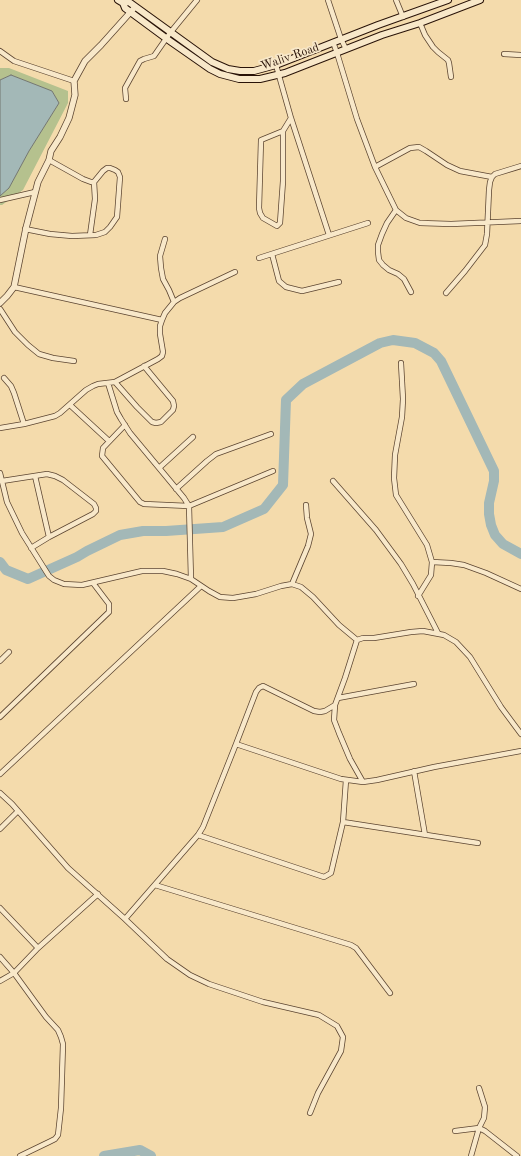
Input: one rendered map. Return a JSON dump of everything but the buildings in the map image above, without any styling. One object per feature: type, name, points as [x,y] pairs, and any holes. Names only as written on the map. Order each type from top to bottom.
[{"type":"main road","name":"Waliv Road","points":[[121,2],[128,2],[136,7],[212,62],[228,69],[254,71],[276,65],[333,42],[448,0]]},
{"type":"main road","name":"Waliv Road","points":[[121,2],[125,8],[210,69],[220,74],[239,79],[260,79],[279,75],[388,33],[420,23],[480,0]]},
{"type":"street","points":[[126,99],[125,88],[140,61],[154,56],[170,33],[198,0]]},
{"type":"street","points":[[328,0],[341,39],[346,49]]},
{"type":"street","points":[[396,0],[403,17]]},
{"type":"street","points":[[0,303],[8,296],[14,287],[35,192],[38,182],[49,160],[51,151],[69,118],[76,95],[74,81],[85,61],[136,7]]},
{"type":"street","points":[[420,23],[425,35],[433,47],[450,63],[451,77]]},
{"type":"street","points":[[333,42],[357,119],[375,168],[396,210],[406,218],[420,222],[451,224],[521,221]]},
{"type":"street","points":[[0,50],[14,61],[74,81]]},
{"type":"street","points":[[504,54],[521,55]]},
{"type":"street","points":[[276,65],[291,118],[329,235]]},
{"type":"street","points":[[283,131],[261,140],[259,208],[263,218],[278,226],[280,223],[283,181],[283,131],[291,118]]},
{"type":"street","points":[[375,168],[410,148],[419,148],[426,150],[447,165],[460,171],[492,177]]},
{"type":"street","points":[[49,160],[83,179],[94,182]]},
{"type":"street","points":[[446,293],[485,245],[489,190],[492,177],[500,172],[521,166]]},
{"type":"street","points":[[26,229],[50,234],[72,236],[96,235],[104,232],[110,227],[117,217],[120,177],[118,172],[110,168],[103,170],[94,182],[94,199],[90,235]]},
{"type":"street","points":[[0,200],[35,192]]},
{"type":"street","points":[[396,210],[387,223],[378,245],[379,260],[389,270],[398,274],[404,279],[411,292]]},
{"type":"street","points":[[259,258],[368,223]]},
{"type":"street","points":[[165,240],[160,256],[161,268],[163,279],[174,302]]},
{"type":"street","points":[[272,254],[279,281],[286,287],[302,291],[339,282]]},
{"type":"street","points":[[0,428],[24,424],[60,414],[89,388],[98,384],[115,382],[162,356],[163,352],[160,326],[162,320],[174,302],[235,272]]},
{"type":"street","points":[[14,287],[162,320]]},
{"type":"street","points":[[0,309],[15,332],[39,354],[74,361]]},
{"type":"street","points":[[401,363],[403,399],[402,417],[394,455],[396,495],[426,545],[432,562],[431,575],[418,596]]},
{"type":"street","points":[[115,382],[152,422],[161,422],[173,410],[173,401],[144,366]]},
{"type":"street","points":[[4,378],[14,393],[24,424]]},
{"type":"street","points":[[108,383],[117,412],[125,425],[189,506],[191,579]]},
{"type":"street","points":[[70,405],[109,442]]},
{"type":"street","points":[[125,425],[102,448],[102,456],[140,502],[144,504],[189,506],[273,471]]},
{"type":"street","points":[[176,488],[216,454],[271,434]]},
{"type":"street","points":[[159,468],[193,437]]},
{"type":"street","points":[[0,473],[7,502],[22,533],[49,576],[54,580],[64,584],[82,585],[142,571],[163,571],[191,579],[220,597],[233,598],[256,594],[292,584],[301,587],[313,597],[339,625],[357,640]]},
{"type":"street","points":[[2,481],[47,474],[55,476],[63,480],[94,504],[96,508],[96,511],[93,514],[31,548]]},
{"type":"street","points":[[36,476],[49,537]]},
{"type":"street","points":[[333,481],[376,530],[390,549],[409,578],[438,633]]},
{"type":"street","points":[[292,584],[308,546],[311,534],[307,518],[306,504]]},
{"type":"street","points":[[432,562],[464,565],[521,589]]},
{"type":"street","points":[[0,717],[108,612],[109,604],[93,583]]},
{"type":"street","points":[[0,774],[201,586]]},
{"type":"street","points":[[357,640],[423,631],[444,635],[456,642],[470,657],[500,708],[521,734]]},
{"type":"street","points":[[357,640],[335,705],[334,720],[350,759],[363,782]]},
{"type":"street","points":[[0,661],[9,652]]},
{"type":"street","points":[[338,698],[414,684]]},
{"type":"street","points":[[125,919],[198,836],[203,827],[256,692],[259,688],[263,686],[267,687],[314,711],[325,711],[335,705]]},
{"type":"street","points":[[236,744],[346,780],[363,782],[521,751]]},
{"type":"street","points":[[414,771],[425,835]]},
{"type":"street","points":[[198,836],[324,877],[331,873],[344,822],[346,780]]},
{"type":"street","points":[[0,793],[18,811],[68,868],[167,959],[190,975],[209,984],[263,1002],[319,1015],[338,1026],[343,1037],[341,1051],[318,1094],[310,1113]]},
{"type":"street","points":[[0,829],[18,811]]},
{"type":"street","points":[[344,822],[478,843]]},
{"type":"street","points":[[155,885],[351,945],[356,948],[390,993]]},
{"type":"street","points":[[0,981],[14,973],[38,948],[98,894]]},
{"type":"street","points":[[0,908],[38,948]]},
{"type":"street","points":[[0,957],[14,973],[46,1017],[58,1030],[63,1044],[61,1108],[58,1135],[55,1139],[21,1155]]},
{"type":"street","points":[[471,1156],[479,1128],[484,1118],[485,1107],[479,1088]]},
{"type":"street","points":[[455,1131],[479,1128],[517,1156]]},
{"type":"green space","points":[[0,68],[9,68],[68,91],[68,103],[23,190],[2,205],[0,205],[0,196],[9,188],[29,151],[59,103],[52,91],[11,75],[0,80]]},
{"type":"shaded area","points":[[11,75],[52,91],[59,103],[29,151],[9,188],[0,196],[0,80]]},
{"type":"waterway","points":[[0,562],[6,570],[28,579],[77,557],[120,535],[143,531],[223,527],[264,509],[283,485],[286,400],[303,384],[380,343],[393,340],[415,343],[434,353],[441,361],[494,471],[494,481],[489,503],[489,514],[495,535],[503,544],[521,554]]},
{"type":"waterway","points":[[104,1156],[140,1150],[151,1156]]}]
